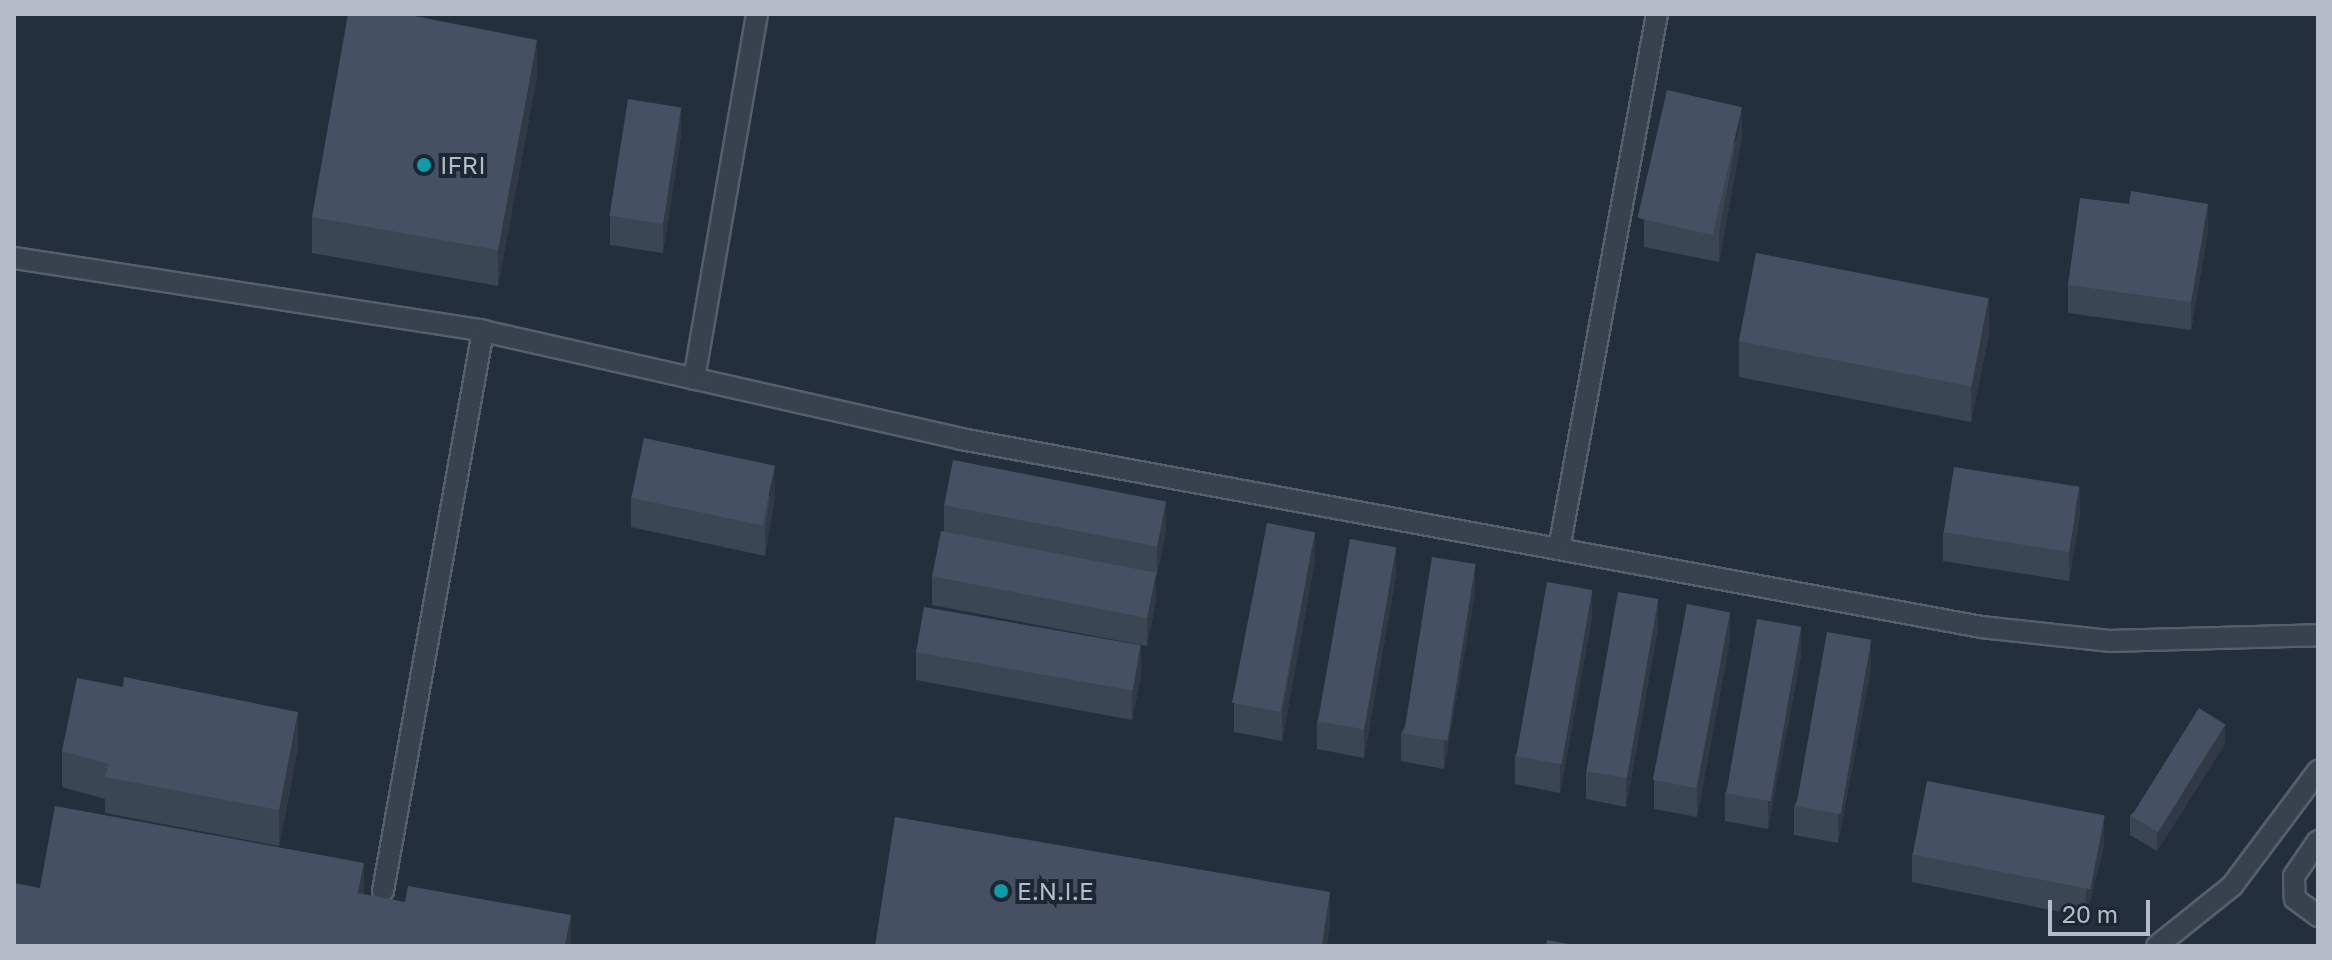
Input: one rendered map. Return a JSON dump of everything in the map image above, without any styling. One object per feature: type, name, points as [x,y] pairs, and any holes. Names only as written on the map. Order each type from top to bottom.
[{"type":"lane","points":[[694,379],[757,14]]},
{"type":"lane","points":[[1559,549],[1657,14]]},
{"type":"lane","points":[[14,258],[483,331],[961,439],[1981,627],[2109,641],[2318,635]]},
{"type":"lane","points":[[383,891],[483,331]]},
{"type":"lane","points":[[2157,946],[2232,886],[2318,771]]},
{"type":"lane","points":[[2318,841],[2294,876],[2295,899],[2318,916]]},
{"type":"building","name":"IFRI","points":[[348,14],[404,14],[537,40],[498,250],[312,217]]},
{"type":"building","points":[[1667,90],[1742,107],[1713,235],[1638,218]]},
{"type":"building","points":[[628,99],[681,107],[663,224],[610,216]]},
{"type":"building","points":[[2131,191],[2208,204],[2191,302],[2068,285],[2080,198],[2129,204]]},
{"type":"building","points":[[1756,253],[1989,298],[1971,387],[1739,341]]},
{"type":"building","points":[[644,438],[775,466],[762,526],[631,498]]},
{"type":"building","points":[[953,460],[1166,501],[1157,547],[944,505]]},
{"type":"building","points":[[1954,467],[2079,487],[2069,552],[1944,532]]},
{"type":"building","points":[[1267,523],[1315,532],[1280,712],[1232,703]]},
{"type":"building","points":[[941,531],[1156,573],[1147,618],[932,576]]},
{"type":"building","points":[[1350,539],[1396,547],[1364,729],[1318,721]]},
{"type":"building","points":[[1432,557],[1475,564],[1447,741],[1404,734]]},
{"type":"building","points":[[1547,582],[1592,590],[1562,764],[1516,756]]},
{"type":"building","points":[[1618,592],[1658,599],[1627,778],[1586,771]]},
{"type":"building","points":[[1687,604],[1730,612],[1696,788],[1653,780]]},
{"type":"building","points":[[924,607],[1141,645],[1133,691],[916,652]]},
{"type":"building","points":[[1757,619],[1801,627],[1771,801],[1726,793]]},
{"type":"building","points":[[1827,632],[1871,640],[1841,814],[1796,806]]},
{"type":"building","points":[[124,677],[298,712],[279,810],[105,777],[109,764],[62,751],[77,678],[123,687]]},
{"type":"building","points":[[2199,708],[2225,724],[2158,832],[2132,816]]},
{"type":"building","points":[[1927,781],[2105,816],[2090,889],[1913,855]]},
{"type":"building","points":[[55,806],[364,863],[358,893],[405,902],[408,886],[571,915],[565,946],[14,946],[14,883],[40,888]]},
{"type":"building","name":"E.N.I.E","points":[[895,817],[1330,892],[1322,946],[875,946]]},
{"type":"building","points":[[1547,940],[1579,946],[1546,946]]},
{"type":"place","name":"IFRI","points":[[424,165]]},
{"type":"place","name":"E.N.I.E","points":[[1001,891]]}]
